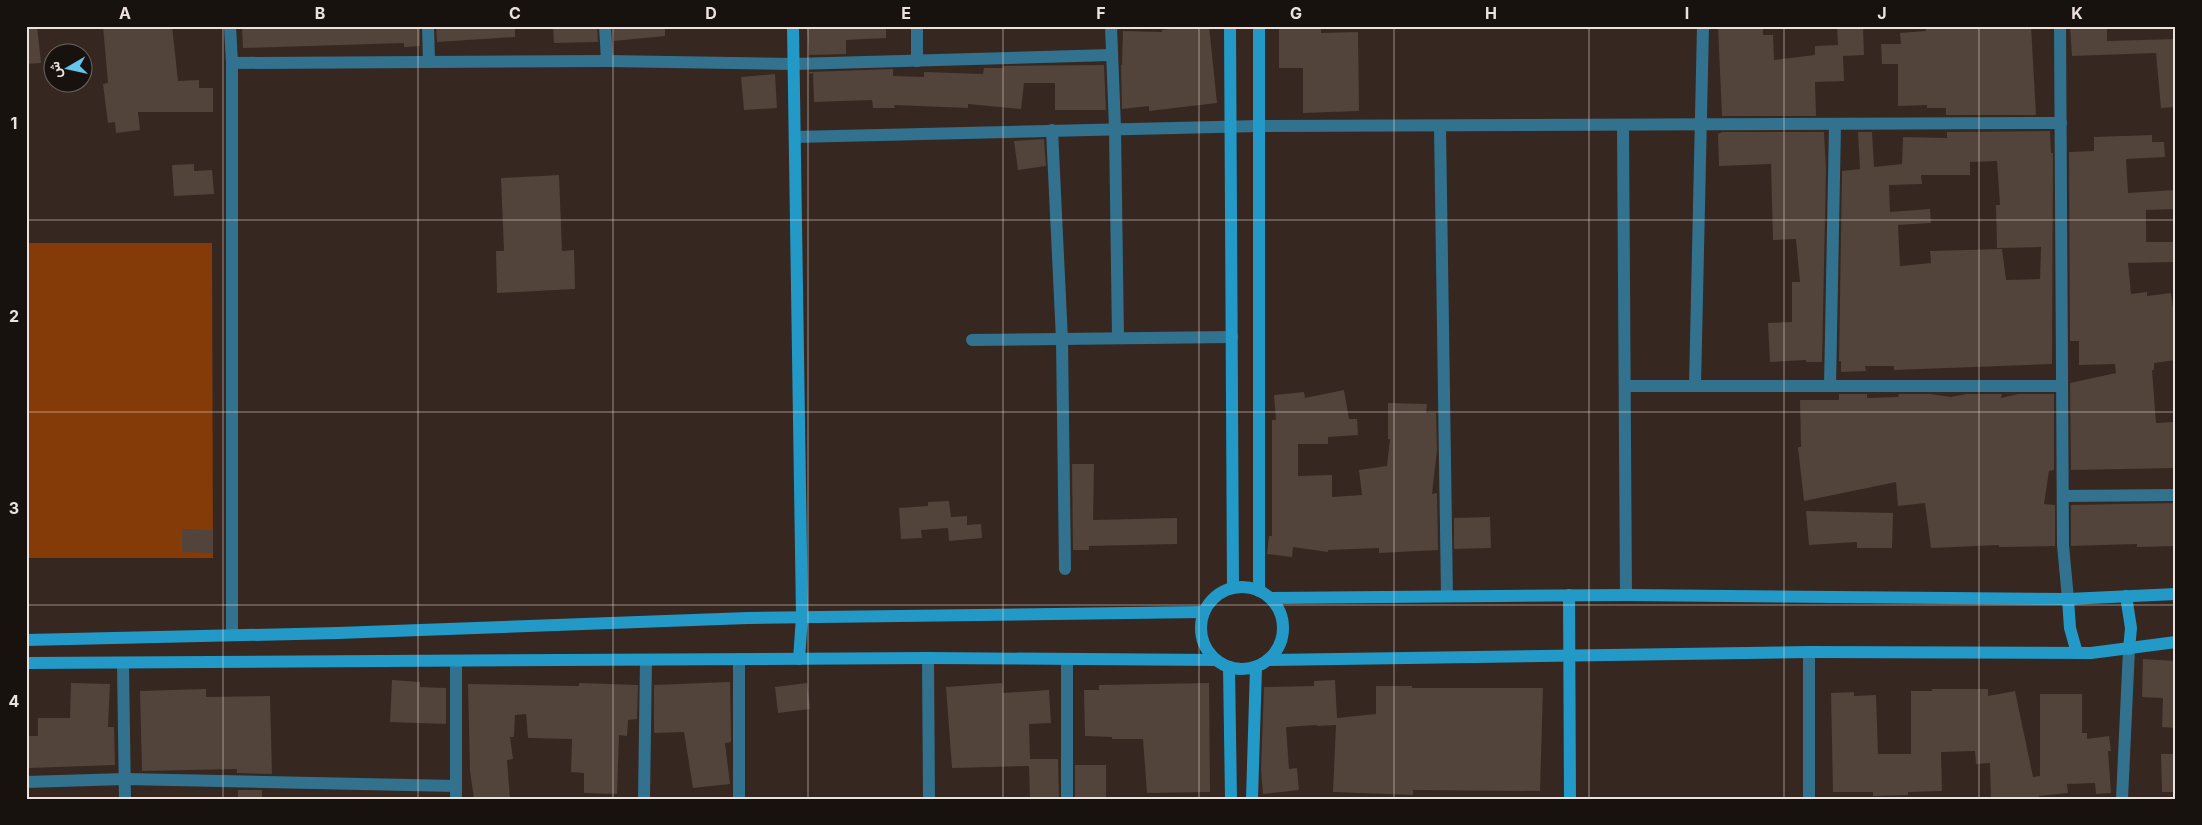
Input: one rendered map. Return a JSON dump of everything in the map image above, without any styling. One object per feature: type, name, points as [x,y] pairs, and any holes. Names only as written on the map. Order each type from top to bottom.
[{"type":"main road","points":[[793,26],[802,617],[799,659]]},
{"type":"main road","points":[[1230,26],[1233,588]]},
{"type":"main road","points":[[1259,26],[1259,590]]},
{"type":"main road","points":[[1247,587],[1259,590],[1270,598],[1279,609],[1283,622],[1280,643],[1268,660],[1256,667],[1242,669],[1229,667],[1216,660],[1202,638],[1201,625],[1204,612],[1211,601],[1221,592],[1233,588],[1247,587]]},
{"type":"main road","points":[[1270,598],[1626,595],[2068,599],[2176,594]]},
{"type":"main road","points":[[1569,595],[1570,799]]},
{"type":"main road","points":[[2126,596],[2131,628],[2129,649]]},
{"type":"main road","points":[[2068,599],[2070,628],[2077,653]]},
{"type":"main road","points":[[26,640],[802,617],[1204,612]]},
{"type":"main road","points":[[1268,660],[1809,652],[2077,653],[2129,649],[2176,642]]},
{"type":"main road","points":[[26,663],[123,664],[928,658],[1216,660]]},
{"type":"main road","points":[[1229,667],[1231,799]]},
{"type":"main road","points":[[1252,799],[1256,667]]},
{"type":"street","points":[[230,26],[232,63],[232,635]]},
{"type":"street","points":[[428,26],[429,62]]},
{"type":"street","points":[[605,26],[606,61]]},
{"type":"street","points":[[917,26],[917,61]]},
{"type":"street","points":[[1111,26],[1115,128],[1118,338]]},
{"type":"street","points":[[1695,386],[1703,26]]},
{"type":"street","points":[[2060,26],[2063,545],[2068,599]]},
{"type":"street","points":[[232,63],[606,61],[794,64],[1111,56]]},
{"type":"street","points":[[795,137],[1259,126],[2061,123]]},
{"type":"street","points":[[1830,386],[1835,125]]},
{"type":"street","points":[[1440,126],[1447,596]]},
{"type":"street","points":[[1623,126],[1626,595]]},
{"type":"street","points":[[1052,130],[1062,340],[1065,570]]},
{"type":"street","points":[[972,340],[1232,337]]},
{"type":"street","points":[[1625,386],[2062,386]]},
{"type":"street","points":[[2063,496],[2176,495]]},
{"type":"street","points":[[2122,799],[2129,649]]},
{"type":"street","points":[[1809,652],[1809,799]]},
{"type":"street","points":[[928,658],[929,799]]},
{"type":"street","points":[[739,659],[740,799]]},
{"type":"street","points":[[1067,659],[1067,799]]},
{"type":"street","points":[[644,799],[646,660]]},
{"type":"street","points":[[26,782],[125,779],[456,792],[456,661]]},
{"type":"street","points":[[123,664],[125,799]]},
{"type":"shaded area","points":[[26,243],[212,243],[213,558],[26,558]]},
{"type":"building","points":[[26,26],[37,26],[41,63],[26,64]]},
{"type":"building","points":[[103,26],[172,26],[178,81],[199,80],[199,88],[213,88],[213,112],[138,112],[140,130],[116,133],[115,122],[108,123],[103,84],[108,83]]},
{"type":"building","points":[[242,26],[420,26],[420,46],[404,47],[404,43],[243,48]]},
{"type":"building","points":[[436,26],[515,26],[515,37],[437,42]]},
{"type":"building","points":[[553,26],[597,26],[598,42],[554,43]]},
{"type":"building","points":[[613,26],[665,26],[665,36],[614,41]]},
{"type":"building","points":[[807,26],[886,26],[886,38],[846,40],[846,54],[809,55]]},
{"type":"building","points":[[1209,26],[1217,103],[1149,111],[1149,106],[1122,109],[1121,65],[1123,31],[1162,32],[1162,30]]},
{"type":"building","points":[[1279,26],[1321,26],[1321,33],[1358,32],[1359,111],[1303,113],[1303,68],[1279,68]]},
{"type":"building","points":[[1718,26],[1763,26],[1763,35],[1773,35],[1774,60],[1815,55],[1815,46],[1838,45],[1837,26],[1863,26],[1864,55],[1843,56],[1844,81],[1815,82],[1816,116],[1722,116]]},
{"type":"building","points":[[1925,26],[1971,26],[1971,29],[2031,26],[2036,115],[1946,115],[1946,108],[1927,108],[1927,105],[1898,106],[1898,64],[1882,64],[1881,44],[1901,44],[1900,33],[1926,31]]},
{"type":"building","points":[[2070,26],[2107,26],[2107,41],[2176,39],[2176,107],[2161,108],[2156,53],[2072,56]]},
{"type":"building","points":[[1104,65],[1106,110],[1055,110],[1055,83],[1024,83],[1021,109],[968,104],[968,108],[894,105],[895,108],[873,108],[872,100],[814,102],[813,73],[810,74],[809,72],[893,69],[893,76],[924,77],[924,72],[983,74],[984,68],[1003,68],[1003,66]]},
{"type":"building","points":[[775,74],[777,108],[744,110],[741,77]]},
{"type":"building","points":[[2050,131],[2051,153],[2053,153],[2052,364],[1894,370],[1894,366],[1865,366],[1866,371],[1841,372],[1841,361],[1839,361],[1842,171],[1860,169],[1858,132],[1872,132],[1874,167],[1902,164],[1903,137],[1947,138],[1947,132]],"holes":[[[1997,161],[2000,205],[1996,205],[1997,248],[2041,247],[2040,279],[2006,280],[2002,249],[1930,251],[1931,263],[1900,266],[1898,225],[1931,223],[1930,209],[1890,212],[1889,185],[1922,184],[1921,175],[1970,175],[1970,162]]]},
{"type":"building","points":[[1722,132],[1824,132],[1826,170],[1822,362],[1806,362],[1806,360],[1770,362],[1768,323],[1792,322],[1792,282],[1800,282],[1796,239],[1773,240],[1771,164],[1719,166],[1718,134]]},
{"type":"building","points":[[2152,135],[2152,142],[2164,142],[2165,157],[2126,159],[2128,193],[2176,190],[2176,209],[2146,210],[2146,242],[2176,242],[2176,262],[2128,263],[2131,294],[2147,292],[2147,296],[2171,293],[2176,330],[2176,360],[2154,363],[2154,370],[2152,370],[2156,423],[2174,422],[2175,468],[2071,470],[2070,383],[2116,373],[2115,364],[2079,365],[2079,341],[2070,341],[2069,152],[2094,151],[2094,137]]},
{"type":"building","points":[[1044,139],[1046,166],[1018,170],[1014,141]]},
{"type":"building","points":[[194,164],[194,171],[212,170],[214,194],[174,196],[172,165]]},
{"type":"building","points":[[559,175],[562,251],[574,250],[575,289],[497,293],[496,251],[504,251],[501,178]]},
{"type":"building","points":[[1344,390],[1349,419],[1357,419],[1358,435],[1328,437],[1328,444],[1298,444],[1298,476],[1332,475],[1332,497],[1362,495],[1359,470],[1387,466],[1390,439],[1388,439],[1388,403],[1427,404],[1426,413],[1436,413],[1437,450],[1432,494],[1437,493],[1438,550],[1379,553],[1379,548],[1328,550],[1328,552],[1293,547],[1292,557],[1267,554],[1269,536],[1272,536],[1272,420],[1276,420],[1274,395],[1304,392],[1305,398]]},
{"type":"building","points":[[1839,394],[1867,394],[1867,398],[1898,397],[1899,394],[1930,394],[1951,397],[1966,394],[2002,394],[2001,398],[2018,394],[2054,394],[2054,470],[2049,471],[2044,504],[2055,505],[2055,546],[1999,547],[1999,545],[1931,548],[1925,503],[1898,506],[1896,482],[1804,501],[1798,447],[1801,447],[1800,400],[1839,400]]},
{"type":"building","points":[[1072,464],[1094,464],[1093,520],[1177,518],[1177,544],[1089,546],[1089,550],[1073,550]]},
{"type":"building","points":[[949,501],[951,517],[967,516],[967,525],[981,524],[982,538],[949,541],[948,528],[921,530],[922,538],[901,539],[899,508],[928,506],[928,502]]},
{"type":"building","points":[[2176,503],[2176,546],[2137,547],[2137,544],[2071,546],[2071,505]]},
{"type":"building","points":[[1806,511],[1893,513],[1892,548],[1857,548],[1857,542],[1809,545]]},
{"type":"building","points":[[1490,517],[1491,548],[1454,549],[1454,518]]},
{"type":"building","points":[[182,529],[213,530],[213,553],[182,552]]},
{"type":"building","points":[[2143,659],[2176,661],[2176,728],[2162,727],[2163,698],[2142,697]]},
{"type":"building","points":[[392,680],[420,682],[420,687],[446,688],[446,724],[390,722]]},
{"type":"building","points":[[1335,680],[1337,718],[1376,714],[1376,686],[1412,686],[1412,688],[1543,688],[1540,791],[1413,790],[1413,795],[1333,792],[1336,725],[1317,725],[1286,727],[1289,769],[1297,768],[1299,790],[1263,794],[1261,770],[1264,687],[1314,686],[1314,681]]},
{"type":"building","points":[[730,682],[731,742],[725,743],[730,784],[693,788],[684,732],[654,733],[654,685]]},
{"type":"building","points":[[71,683],[110,684],[108,727],[114,727],[115,765],[29,768],[28,736],[38,736],[38,718],[70,718]]},
{"type":"building","points":[[579,683],[638,685],[637,719],[628,720],[627,736],[619,735],[617,794],[584,793],[584,773],[571,772],[572,739],[528,738],[526,714],[515,715],[514,737],[510,737],[513,759],[507,760],[510,799],[474,799],[470,771],[468,684],[579,686]]},
{"type":"building","points":[[807,683],[810,709],[778,713],[775,687]]},
{"type":"building","points":[[1002,683],[1003,693],[1049,690],[1051,723],[1029,724],[1030,759],[1058,759],[1059,799],[1030,799],[1029,766],[952,768],[946,687]]},
{"type":"building","points":[[1209,683],[1210,792],[1147,793],[1143,739],[1112,739],[1112,737],[1085,736],[1084,690],[1099,690],[1099,685]]},
{"type":"building","points":[[206,689],[206,697],[270,696],[272,774],[237,773],[237,769],[142,771],[140,691]]},
{"type":"building","points":[[1932,689],[1988,689],[1988,696],[2015,691],[2033,777],[2040,776],[2040,694],[2082,694],[2082,733],[2087,733],[2087,739],[2109,736],[2111,751],[2108,751],[2111,793],[2096,794],[2095,783],[2067,784],[2068,793],[2039,796],[2039,799],[1991,799],[1990,763],[1976,764],[1975,751],[1941,752],[1942,791],[1908,792],[1908,795],[1873,796],[1873,792],[1833,792],[1831,693],[1854,692],[1854,696],[1876,695],[1878,754],[1911,754],[1911,691],[1932,691]]},
{"type":"building","points":[[2161,754],[2176,754],[2176,792],[2162,792]]},
{"type":"building","points":[[1075,765],[1106,765],[1106,799],[1075,799]]},
{"type":"building","points":[[238,790],[262,790],[262,799],[238,799]]}]
